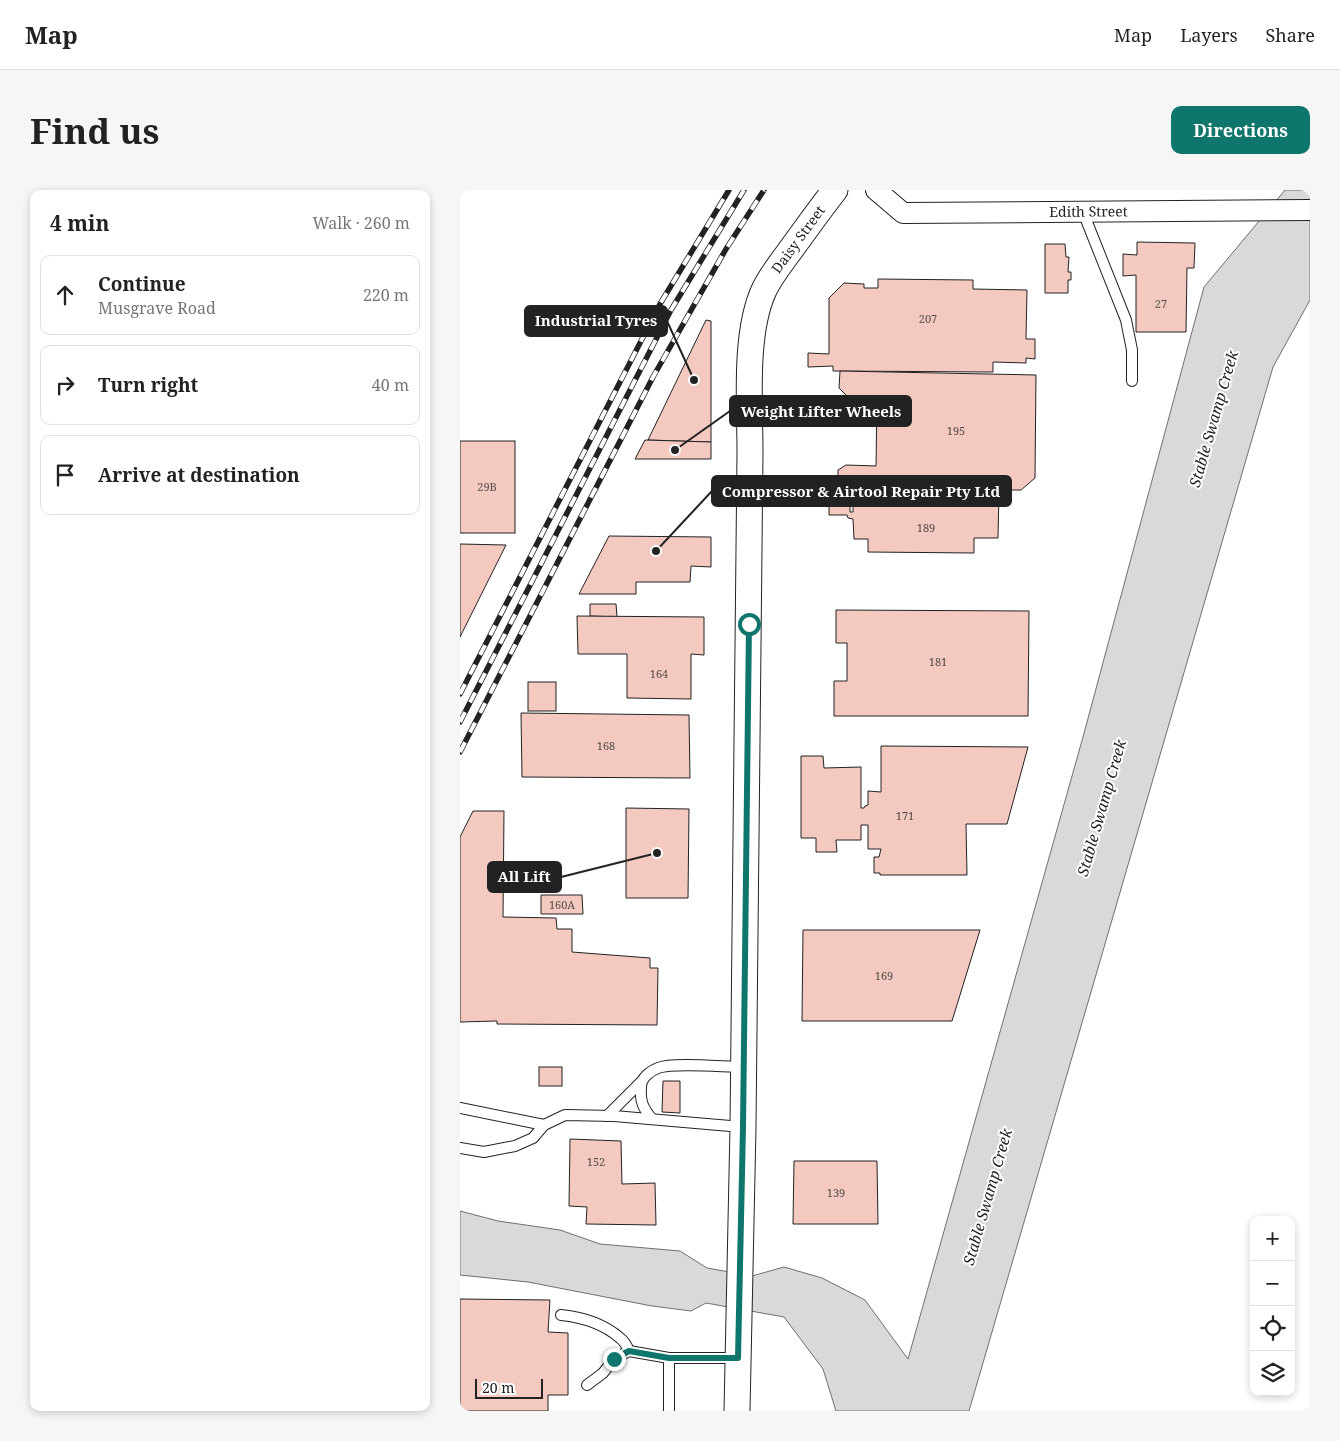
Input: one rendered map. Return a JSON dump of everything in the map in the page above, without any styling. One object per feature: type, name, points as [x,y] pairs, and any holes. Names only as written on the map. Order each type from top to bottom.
[{"type":"street","name":"Daisy Street","points":[[737,1411],[742,1239],[751,349],[756,317],[764,291],[774,273],[835,190]]},
{"type":"street","name":"Edith Street","points":[[876,190],[903,213],[1310,210]]},
{"type":"lane","points":[[1083,212],[1126,320],[1132,350],[1132,381]]},
{"type":"lane","points":[[607,1116],[649,1072],[659,1067],[744,1067]]},
{"type":"lane","points":[[641,1082],[642,1107],[652,1119]]},
{"type":"lane","points":[[460,1108],[544,1125]]},
{"type":"lane","points":[[460,1148],[484,1152],[515,1146],[533,1138],[544,1125],[565,1115],[652,1119],[743,1127]]},
{"type":"lane","points":[[561,1315],[582,1318],[604,1328],[621,1338],[629,1351]]},
{"type":"lane","points":[[587,1385],[603,1373],[614,1359],[629,1351],[669,1358],[738,1358]]},
{"type":"lane","points":[[669,1358],[669,1411]]},
{"type":"water","name":"Stable Swamp Creek","points":[[1285,190],[1310,190],[1310,300],[1273,367],[969,1411],[836,1411],[823,1369],[784,1317],[706,1303],[691,1311],[652,1306],[528,1282],[460,1275],[460,1211],[498,1221],[560,1230],[600,1244],[680,1251],[707,1268],[752,1276],[784,1267],[822,1278],[865,1300],[908,1359],[1083,737],[1204,287]]},
{"type":"building","points":[[1137,242],[1195,243],[1194,268],[1187,268],[1186,332],[1136,332],[1136,275],[1123,276],[1123,254],[1137,255]]},
{"type":"building","points":[[1045,244],[1065,244],[1066,257],[1069,257],[1068,272],[1071,272],[1071,280],[1068,280],[1068,293],[1045,293]]},
{"type":"building","points":[[878,279],[973,280],[973,289],[1027,290],[1026,339],[1035,339],[1035,359],[1026,358],[1026,363],[993,362],[993,372],[833,371],[833,366],[808,367],[808,353],[829,354],[829,298],[844,283],[864,284],[864,288],[878,288]]},
{"type":"building","points":[[706,320],[711,321],[711,442],[648,440]]},
{"type":"building","points":[[840,371],[1036,375],[1035,478],[1021,490],[838,490],[838,470],[846,465],[876,466],[877,397],[848,397],[839,388]]},
{"type":"building","points":[[645,440],[711,442],[711,459],[635,459]]},
{"type":"building","points":[[460,441],[515,441],[515,533],[460,533]]},
{"type":"building","points":[[867,491],[999,491],[998,538],[974,538],[974,553],[868,552],[868,539],[854,539],[853,519],[848,518],[847,515],[829,515],[829,494],[850,494],[850,512],[853,512],[853,499],[867,499]]},
{"type":"building","points":[[609,536],[711,537],[711,567],[691,566],[690,582],[636,582],[636,594],[579,594]]},
{"type":"building","points":[[460,544],[506,545],[460,637]]},
{"type":"building","points":[[590,604],[616,604],[617,617],[590,616]]},
{"type":"building","points":[[836,610],[1029,611],[1028,716],[834,716],[834,681],[847,681],[847,643],[836,643]]},
{"type":"building","points":[[577,616],[704,617],[704,655],[691,654],[691,699],[627,698],[627,654],[578,654]]},
{"type":"building","points":[[528,682],[556,682],[556,711],[528,711]]},
{"type":"building","points":[[521,713],[689,715],[690,778],[522,777]]},
{"type":"building","points":[[881,746],[1028,747],[1007,824],[966,824],[967,875],[880,875],[880,873],[874,873],[874,857],[879,857],[881,849],[868,849],[868,825],[861,825],[861,840],[836,840],[837,852],[816,852],[816,838],[801,838],[801,756],[823,756],[824,768],[861,767],[861,808],[864,808],[868,805],[868,791],[881,792]]},
{"type":"building","points":[[626,808],[689,809],[688,898],[626,898]]},
{"type":"building","points":[[473,811],[504,811],[503,917],[556,918],[557,929],[572,929],[572,952],[650,958],[650,968],[658,968],[657,1025],[497,1024],[497,1021],[460,1022],[460,837]]},
{"type":"building","points":[[541,895],[582,895],[583,914],[541,914]]},
{"type":"building","points":[[803,930],[980,930],[952,1021],[802,1021]]},
{"type":"building","points":[[539,1067],[562,1067],[562,1086],[539,1086]]},
{"type":"building","points":[[663,1081],[680,1081],[680,1113],[662,1112]]},
{"type":"building","points":[[570,1139],[621,1141],[622,1184],[655,1183],[656,1225],[586,1224],[587,1207],[569,1206]]},
{"type":"building","points":[[794,1161],[877,1161],[878,1224],[793,1224]]},
{"type":"building","points":[[460,1299],[550,1300],[548,1332],[568,1333],[568,1395],[548,1395],[548,1411],[460,1411]]},
{"type":"railway","points":[[460,694],[660,304],[729,190]]},
{"type":"railway","points":[[460,722],[671,310],[744,190]]},
{"type":"railway","points":[[460,752],[653,377],[726,249],[764,190]]},
{"type":"place","name":"Industrial Tyres","points":[[694,380]]},
{"type":"place","name":"Weight Lifter Wheels","points":[[675,450]]},
{"type":"place","name":"Compressor & Airtool Repair Pty Ltd","points":[[656,551]]},
{"type":"place","name":"All Lift","points":[[657,853]]},
{"type":"route","points":[[614,1359],[629,1351],[669,1358],[738,1358],[742,1239],[749,624]]}]
